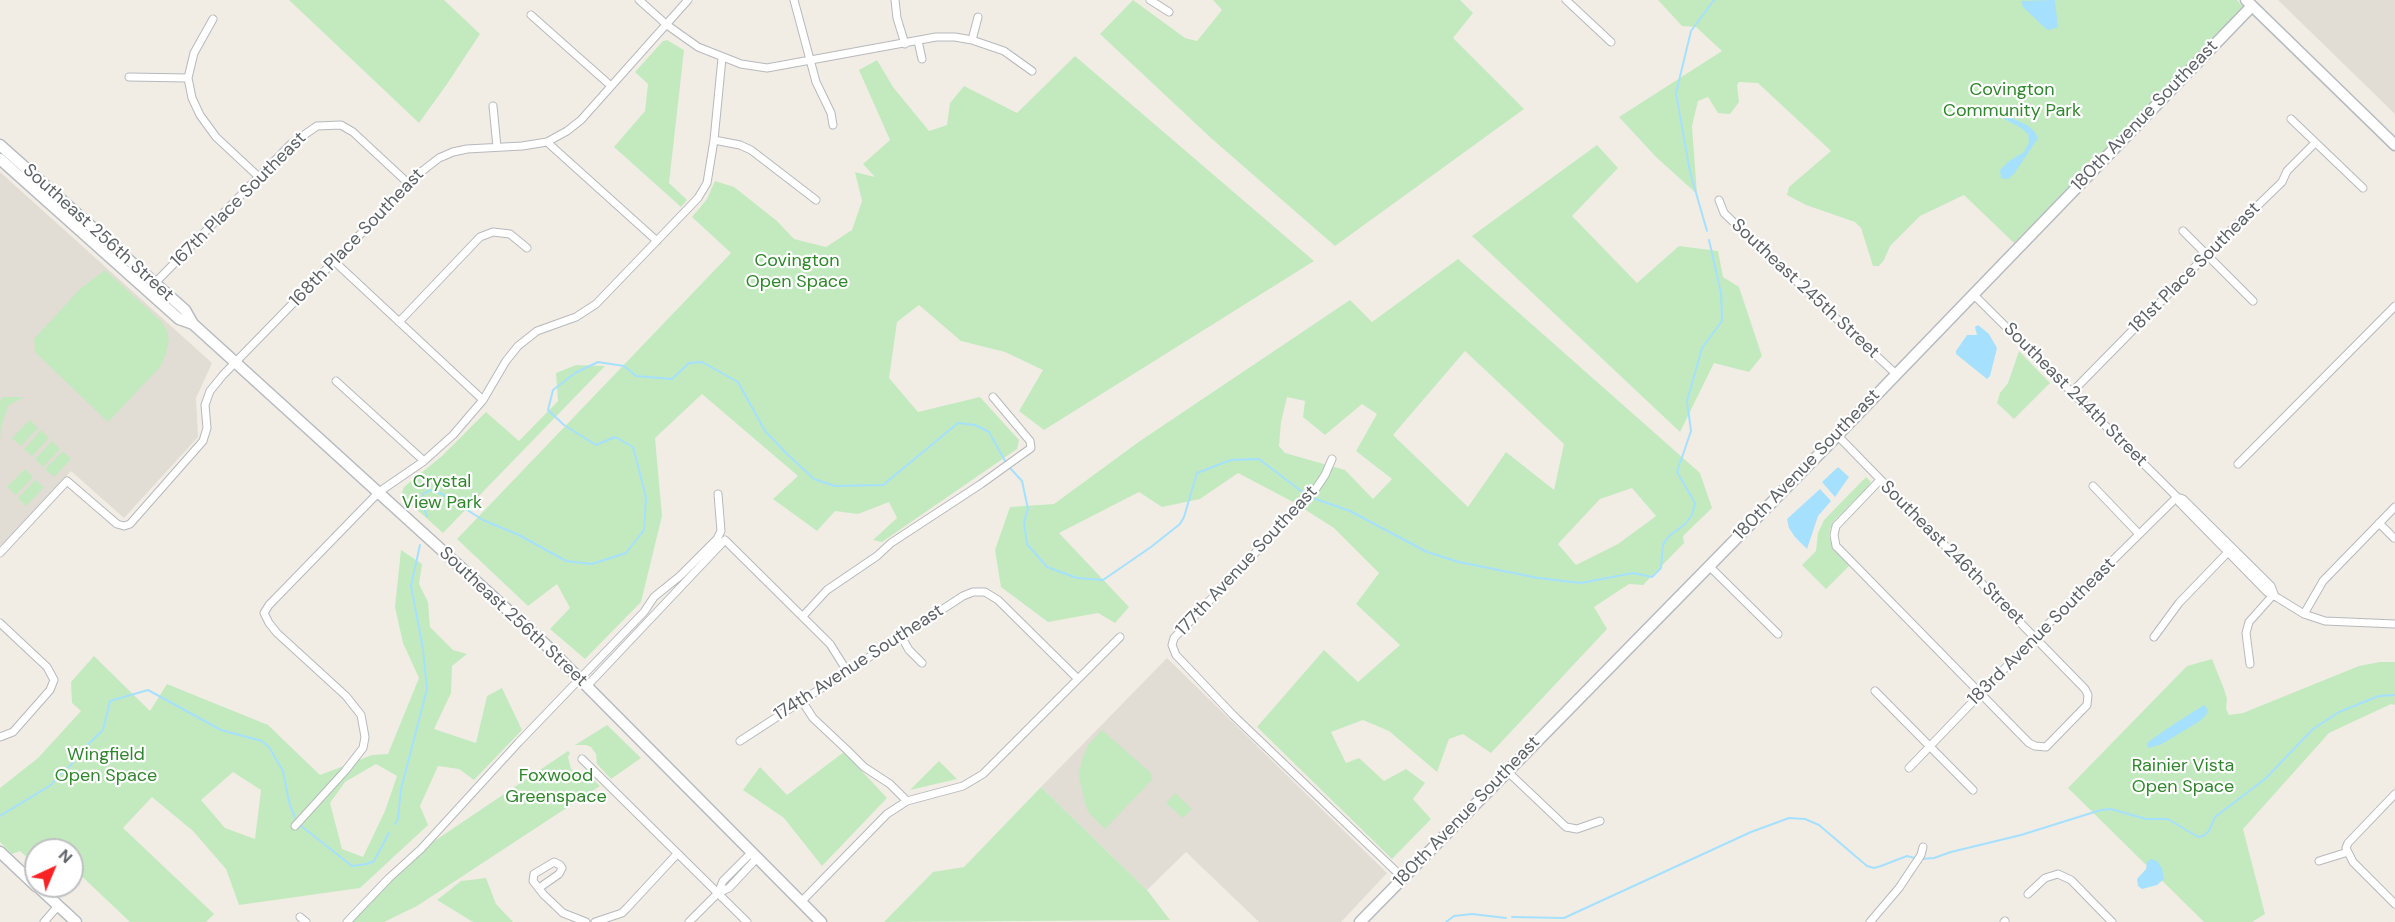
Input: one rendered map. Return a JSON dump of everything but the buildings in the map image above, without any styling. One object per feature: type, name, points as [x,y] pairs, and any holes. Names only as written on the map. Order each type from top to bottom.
[{"type":"main road","points":[[2249,3],[2395,145]]},
{"type":"main road","name":"180th Avenue Southeast","points":[[1360,922],[1838,435],[2249,3]]},
{"type":"main road","name":"Southeast 256th Street","points":[[0,145],[185,310],[193,324],[584,682],[821,922]]},
{"type":"main road","name":"Southeast 256th Street","points":[[0,159],[179,320],[193,324]]},
{"type":"main road","points":[[14,172],[29,171]]},
{"type":"main road","points":[[0,852],[24,875]]},
{"type":"main road","points":[[49,898],[76,922]]},
{"type":"street","points":[[639,0],[667,25],[698,47],[722,58],[767,68],[936,37],[972,40],[1004,51],[1032,71]]},
{"type":"street","name":"168th Place Southeast","points":[[0,553],[67,481],[117,524],[124,526],[130,524],[203,441],[207,428],[206,405],[210,391],[235,362],[409,184],[438,158],[467,149],[547,141],[567,131],[581,120],[688,0]]},
{"type":"street","points":[[794,0],[816,82],[831,113],[833,125]]},
{"type":"street","points":[[895,0],[897,18],[905,44]]},
{"type":"street","points":[[1150,0],[1169,12]]},
{"type":"street","points":[[1566,0],[1611,42]]},
{"type":"street","points":[[531,15],[611,86]]},
{"type":"street","points":[[972,40],[978,17]]},
{"type":"street","points":[[213,19],[194,53],[188,78],[192,98],[207,126],[260,178]]},
{"type":"street","points":[[918,41],[922,59]]},
{"type":"street","points":[[295,826],[363,748],[364,730],[361,715],[346,696],[276,633],[264,613],[269,605],[379,492],[424,461],[453,435],[483,400],[506,361],[518,346],[537,331],[587,311],[702,192],[707,183],[714,140],[722,58]]},
{"type":"street","points":[[129,77],[188,78]]},
{"type":"street","points":[[493,106],[497,147]]},
{"type":"street","points":[[2291,119],[2363,188]]},
{"type":"street","name":"167th Place Southeast","points":[[154,284],[305,132],[317,126],[341,125],[353,132],[409,184]]},
{"type":"street","points":[[714,140],[740,145],[751,150],[816,200]]},
{"type":"street","points":[[547,141],[657,241]]},
{"type":"street","name":"181st Place Southeast","points":[[2072,392],[2238,223],[2282,182],[2287,171],[2315,143]]},
{"type":"street","name":"Southeast 245th Street","points":[[1719,200],[1724,213],[1753,242],[1896,374]]},
{"type":"street","points":[[2182,231],[2253,301]]},
{"type":"street","points":[[399,322],[480,237],[493,232],[510,234],[527,248]]},
{"type":"street","points":[[335,262],[483,400]]},
{"type":"street","name":"Southeast 244th Street","points":[[1973,294],[2177,497],[2183,499],[2230,550],[2271,586],[2274,594],[2304,614],[2325,621],[2395,624]]},
{"type":"street","points":[[2238,464],[2395,306]]},
{"type":"street","points":[[336,381],[424,461]]},
{"type":"street","points":[[802,616],[827,591],[877,556],[891,543],[981,484],[1030,448],[1030,441],[993,397]]},
{"type":"street","name":"Southeast 246th Street","points":[[1838,435],[2085,689],[2088,699],[2087,705],[2046,747],[2039,747],[2029,743],[1981,694]]},
{"type":"street","name":"177th Avenue Southeast","points":[[1332,459],[1315,490],[1174,638],[1172,645],[1176,655],[1233,715],[1403,878]]},
{"type":"street","points":[[1880,480],[1836,526],[1834,535],[1836,546],[1981,694]]},
{"type":"street","points":[[2093,486],[2139,534]]},
{"type":"street","points":[[584,682],[644,612],[654,597],[680,576],[717,539],[721,531],[718,494]]},
{"type":"street","name":"183rd Avenue Southeast","points":[[1909,768],[2035,637],[2177,497]]},
{"type":"street","points":[[2304,614],[2323,581],[2395,507]]},
{"type":"street","points":[[2379,523],[2394,538]]},
{"type":"street","points":[[347,922],[725,540],[830,644],[847,671]]},
{"type":"street","points":[[2154,637],[2179,603],[2230,550]]},
{"type":"street","points":[[1709,566],[1778,634]]},
{"type":"street","name":"174th Avenue Southeast","points":[[740,741],[963,596],[981,592],[990,594],[998,600],[1078,679]]},
{"type":"street","points":[[2250,664],[2246,633],[2249,622],[2274,594]]},
{"type":"street","points":[[0,623],[47,667],[54,680],[50,690],[13,732],[0,737]]},
{"type":"street","points":[[901,636],[909,650],[921,663]]},
{"type":"street","points":[[801,902],[887,814],[907,801],[963,786],[983,774],[1120,637]]},
{"type":"street","points":[[1875,691],[1973,790]]},
{"type":"street","points":[[802,701],[813,718],[846,750],[864,767],[890,784],[907,801]]},
{"type":"street","points":[[582,759],[747,922]]},
{"type":"street","points":[[1508,772],[1567,828],[1576,829],[1600,821]]},
{"type":"street","points":[[2395,794],[2348,843],[2346,848],[2353,862],[2395,904]]},
{"type":"street","points":[[1870,922],[1899,888],[1921,855],[1923,847]]},
{"type":"street","points":[[2319,861],[2348,852]]},
{"type":"street","points":[[595,922],[622,913],[677,854]]},
{"type":"street","points":[[689,922],[718,893],[729,888],[754,855]]},
{"type":"street","points":[[2028,894],[2045,878],[2058,874],[2071,880],[2112,922]]},
{"type":"street","points":[[539,888],[563,913],[582,922]]},
{"type":"street","points":[[44,922],[58,906]]},
{"type":"shaded area","points":[[2278,0],[2395,0],[2395,114]]},
{"type":"shaded area","points":[[0,172],[212,363],[196,398],[198,437],[124,518],[71,471],[0,547]]},
{"type":"shaded area","points":[[1167,658],[1387,873],[1341,922],[1259,922],[1186,852],[1147,890],[1041,787]]},
{"type":"green space","points":[[289,0],[444,0],[480,34],[419,123]]},
{"type":"green space","points":[[1133,0],[1185,38],[1197,41],[1222,10],[1213,0],[1460,0],[1473,13],[1453,38],[1524,109],[1335,246],[1212,139],[1100,34]]},
{"type":"green space","name":"Covington Community Park","points":[[1658,0],[2237,0],[2243,7],[2158,98],[2014,243],[1964,195],[1920,216],[1890,246],[1879,266],[1873,266],[1861,228],[1855,222],[1806,205],[1787,195],[1789,187],[1831,151],[1758,83],[1739,82],[1737,85],[1739,102],[1730,114],[1718,113],[1708,97],[1698,101],[1692,126],[1697,194],[1656,157],[1619,117],[1722,51],[1696,27],[1682,26]]},
{"type":"green space","points":[[667,40],[684,50],[669,183],[687,200],[681,207],[614,147],[645,111],[648,84],[635,72],[663,41]]},
{"type":"green space","name":"Covington Open Space","points":[[1075,56],[1314,261],[1044,430],[1019,411],[1043,370],[1005,352],[961,341],[919,305],[897,322],[889,378],[918,412],[980,397],[1019,440],[1017,449],[882,542],[873,540],[897,518],[889,502],[858,514],[835,511],[817,531],[773,499],[798,476],[702,394],[655,438],[662,516],[641,602],[585,659],[550,629],[570,608],[557,584],[528,606],[457,539],[731,253],[692,217],[707,199],[715,181],[734,187],[777,221],[794,239],[826,247],[852,230],[862,201],[855,172],[875,177],[863,164],[890,140],[859,70],[877,60],[893,87],[929,131],[947,125],[950,103],[964,86],[1017,113]]},
{"type":"green space","points":[[1597,145],[1618,168],[1572,216],[1637,283],[1679,246],[1718,251],[1723,277],[1739,287],[1762,356],[1749,372],[1714,363],[1680,432],[1472,236]]},
{"type":"green space","points":[[1458,259],[1700,473],[1712,508],[1683,536],[1684,543],[1643,585],[1629,584],[1594,607],[1607,629],[1491,753],[1463,734],[1449,739],[1437,772],[1389,731],[1363,720],[1331,732],[1346,763],[1359,758],[1384,781],[1406,769],[1425,783],[1413,799],[1431,819],[1392,859],[1257,727],[1324,650],[1358,682],[1400,645],[1356,604],[1379,573],[1334,528],[1293,502],[1238,473],[1200,499],[1162,507],[1139,492],[1059,533],[1129,607],[1115,623],[1098,613],[1048,622],[1001,587],[995,550],[1010,507],[1054,504],[1140,441],[1350,300],[1372,322]],"holes":[[[1465,351],[1564,444],[1554,490],[1506,452],[1468,507],[1393,435]],[[1287,397],[1305,401],[1303,417],[1325,435],[1362,404],[1377,414],[1356,451],[1392,479],[1373,499],[1345,470],[1285,453],[1279,446],[1281,422]],[[1632,488],[1656,516],[1618,544],[1576,565],[1558,544],[1600,499]]]},
{"type":"green space","points":[[105,270],[161,321],[167,330],[169,340],[160,367],[108,422],[35,352],[34,339],[81,288]]},
{"type":"green space","points":[[2019,351],[2050,383],[2014,419],[1997,403],[2000,393],[2008,383]]},
{"type":"green space","name":"Crystal View Park","points":[[576,365],[605,366],[443,533],[404,498],[402,492],[404,487],[442,456],[486,412],[519,441],[558,401],[556,373]]},
{"type":"green space","points":[[3,397],[24,397],[8,406],[1,427],[0,442],[0,401]]},
{"type":"green space","points":[[30,420],[38,428],[21,446],[12,438]]},
{"type":"green space","points":[[41,430],[49,438],[32,456],[24,449]]},
{"type":"green space","points":[[52,441],[60,449],[43,467],[35,459]]},
{"type":"green space","points":[[63,451],[71,459],[54,477],[45,469]]},
{"type":"green space","points":[[25,469],[33,477],[16,495],[7,487]]},
{"type":"green space","points":[[1866,477],[1871,482],[1869,486],[1833,522],[1830,529],[1829,536],[1833,549],[1850,565],[1826,589],[1802,565],[1816,551],[1818,533],[1824,520]]},
{"type":"green space","points":[[35,480],[44,487],[26,506],[18,498]]},
{"type":"green space","name":"Wingfield Open Space","points":[[401,550],[422,564],[419,584],[428,602],[430,627],[453,650],[467,654],[452,666],[451,693],[434,729],[476,743],[487,696],[502,688],[522,730],[474,780],[459,769],[438,766],[420,806],[428,825],[360,888],[239,905],[226,869],[193,831],[152,797],[123,828],[214,914],[206,922],[130,922],[84,878],[84,838],[24,838],[24,855],[20,851],[12,854],[0,842],[0,788],[38,758],[81,711],[72,703],[71,682],[94,656],[150,711],[167,684],[268,725],[320,775],[372,755],[388,754],[419,678],[403,643],[395,607]],"holes":[[[376,764],[397,776],[385,811],[363,857],[342,849],[330,803],[345,782]],[[233,772],[261,790],[255,839],[225,828],[201,800]]]},
{"type":"green space","name":"Rainier Vista Open Space","points":[[2212,659],[2224,689],[2227,699],[2226,709],[2229,715],[2243,713],[2359,666],[2395,662],[2395,705],[2391,704],[2329,733],[2243,829],[2265,914],[2252,922],[2204,922],[2068,788],[2187,666]]},
{"type":"green space","name":"Foxwood Greenspace","points":[[607,725],[641,758],[611,779],[597,764],[596,754],[591,747],[575,745]]},
{"type":"green space","points":[[1102,730],[1151,773],[1152,780],[1105,829],[1089,813],[1079,776],[1082,759],[1088,745]]},
{"type":"green space","name":"Foxwood Greenspace","points":[[568,751],[571,769],[577,774],[589,775],[600,786],[417,906],[384,922],[350,922],[424,848]]},
{"type":"green space","points":[[844,752],[887,798],[822,866],[784,818],[743,790],[760,767],[787,795]]},
{"type":"green space","points":[[939,761],[957,779],[910,790]]},
{"type":"green space","points":[[1041,787],[1147,890],[1170,920],[884,922],[933,872],[964,867]]},
{"type":"green space","points":[[1175,793],[1192,809],[1183,818],[1166,803]]},
{"type":"green space","points":[[486,878],[496,904],[513,922],[473,922],[437,900],[461,881]]},
{"type":"water","points":[[2055,0],[2058,27],[2050,30],[2046,29],[2023,7],[2021,1]]},
{"type":"water","points":[[1990,108],[2027,125],[2038,138],[2014,174],[2008,179],[2001,178],[2000,170],[2024,152],[2029,142],[2028,134],[2002,118],[1988,118],[1986,113]]},
{"type":"water","points":[[1978,325],[1989,334],[1997,348],[1990,376],[1987,379],[1956,354],[1967,335],[1977,335],[1975,327]]},
{"type":"water","points":[[1838,467],[1849,477],[1835,497],[1822,482]]},
{"type":"water","points":[[1820,489],[1831,501],[1818,516],[1807,549],[1789,528],[1787,519]]},
{"type":"water","points":[[2204,705],[2208,710],[2207,714],[2200,721],[2162,744],[2149,748],[2147,746],[2148,742]]},
{"type":"water","points":[[2151,859],[2157,861],[2162,868],[2164,879],[2157,885],[2142,889],[2138,886],[2137,879]]},
{"type":"waterway","points":[[1707,231],[1690,172],[1676,93],[1691,31],[1714,0]]},
{"type":"waterway","points":[[1313,498],[1350,511],[1427,552],[1459,562],[1538,578],[1581,583],[1633,573],[1652,577],[1661,568],[1663,545],[1668,537],[1685,524],[1692,515],[1695,503],[1677,472],[1691,431],[1687,401],[1702,348],[1722,321],[1721,293],[1709,240]]},
{"type":"waterway","points":[[427,516],[422,505],[423,494],[430,490],[442,494],[483,520],[519,535],[566,561],[592,564],[626,553],[644,530],[646,497],[633,447],[615,437],[596,445],[564,425],[548,410],[553,390],[575,373],[598,362],[624,366],[636,376],[672,379],[689,363],[702,362],[738,382],[765,431],[814,479],[835,486],[883,485],[958,423],[975,425],[989,432],[1005,461]]},
{"type":"waterway","points":[[1010,468],[1022,481],[1028,509],[1024,522],[1027,544],[1047,567],[1077,578],[1103,580],[1151,547],[1180,524],[1197,473],[1231,460],[1259,459],[1305,494]]},
{"type":"waterway","points":[[395,824],[398,819],[401,789],[427,689],[423,649],[411,586],[420,545]]},
{"type":"waterway","points":[[0,816],[51,785],[71,765],[81,751],[103,730],[110,701],[148,690],[221,730],[262,741],[269,747],[283,771],[289,802],[295,818]]},
{"type":"waterway","points":[[1921,859],[1934,858],[2111,809],[2146,819],[2168,819],[2198,837],[2203,836],[2209,831],[2215,817],[2265,779],[2313,729],[2339,712],[2379,696],[2395,695]]},
{"type":"waterway","points":[[1512,917],[1564,918],[1751,832],[1789,818],[1805,819],[1819,825],[1867,866],[1874,868],[1907,856],[1915,858]]},
{"type":"waterway","points":[[300,825],[352,866],[374,861],[389,833]]},
{"type":"waterway","points":[[1446,922],[1454,916],[1472,914],[1506,918]]}]
